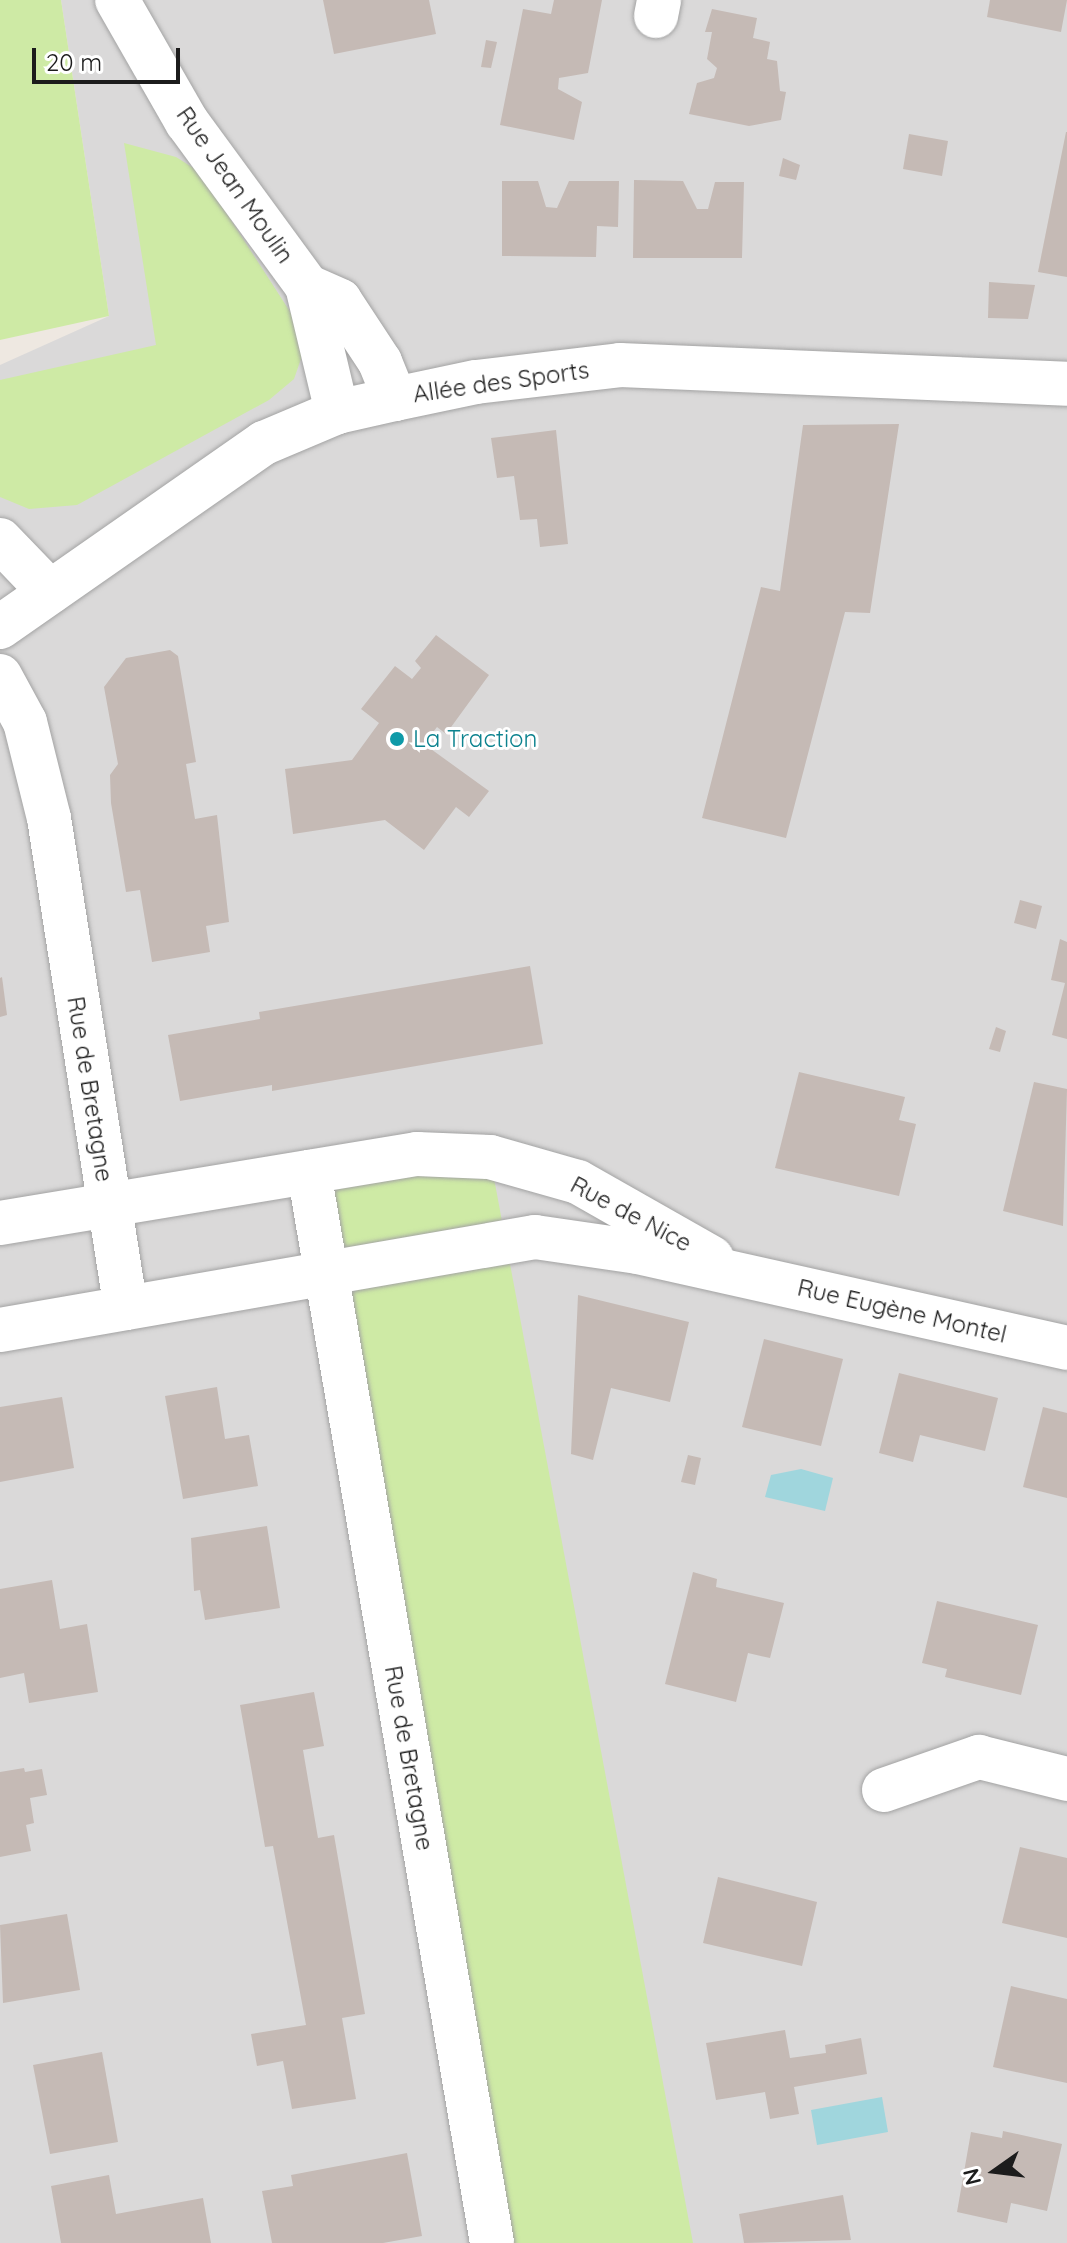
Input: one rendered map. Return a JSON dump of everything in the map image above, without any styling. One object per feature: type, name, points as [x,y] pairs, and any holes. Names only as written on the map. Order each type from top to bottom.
[{"type":"street","name":"Rue Jean Moulin","points":[[117,0],[187,122],[307,286],[337,412]]},
{"type":"street","name":"Rue Jean Moulin","points":[[307,286],[340,301],[380,362],[395,399]]},
{"type":"street","name":"Allée des Sports","points":[[0,627],[264,443],[337,412],[476,382],[620,365],[1067,384]]},
{"type":"street","points":[[0,540],[50,592]]},
{"type":"street","name":"Rue de Bretagne","points":[[0,676],[25,722],[49,818],[107,1204],[126,1308]]},
{"type":"street","name":"Rue de Nice","points":[[0,1223],[417,1154],[490,1157],[578,1182],[655,1221],[737,1275]]},
{"type":"street","name":"Rue de Bretagne","points":[[309,1172],[492,2243]]},
{"type":"street","name":"Rue de Nice","points":[[326,1273],[535,1237],[737,1275]]},
{"type":"street","points":[[0,1330],[326,1273]]},
{"type":"street","name":"Rue Eugène Montel","points":[[737,1275],[1067,1348]]},
{"type":"street","points":[[884,1790],[979,1757],[1067,1779]]},
{"type":"shaded area","points":[[61,0],[1067,0],[1067,2243],[0,2243],[0,365],[109,316]]},
{"type":"green space","points":[[0,0],[61,0],[109,316],[0,340]]},
{"type":"green space","points":[[124,143],[176,157],[200,172],[289,310],[298,327],[302,356],[294,379],[269,400],[77,505],[29,509],[0,497],[0,380],[156,345]]},
{"type":"green space","points":[[490,1157],[693,2243],[500,2243],[309,1172]]},
{"type":"water","points":[[801,1469],[833,1478],[825,1511],[765,1497],[771,1475]]},
{"type":"water","points":[[882,2097],[888,2132],[817,2145],[811,2110]]},
{"type":"building","points":[[323,0],[429,0],[436,34],[334,54]]},
{"type":"building","points":[[554,0],[602,0],[588,73],[559,78],[558,89],[582,102],[574,140],[500,125],[523,9],[551,14]]},
{"type":"building","points":[[990,0],[1067,0],[1061,32],[987,17]]},
{"type":"building","points":[[712,9],[757,18],[753,38],[770,42],[767,59],[777,61],[780,91],[786,92],[781,120],[749,126],[689,114],[697,83],[714,78],[717,68],[707,59],[712,32],[705,32]]},
{"type":"building","points":[[486,40],[497,42],[491,68],[481,67]]},
{"type":"building","points":[[1067,132],[1067,277],[1038,272]]},
{"type":"building","points":[[909,134],[948,141],[942,176],[903,169]]},
{"type":"building","points":[[783,158],[800,165],[796,180],[779,176]]},
{"type":"building","points":[[634,180],[683,181],[697,209],[708,209],[715,182],[744,182],[742,258],[633,258]]},
{"type":"building","points":[[502,181],[538,181],[546,207],[557,208],[569,181],[619,181],[618,227],[597,226],[596,257],[502,256]]},
{"type":"building","points":[[989,282],[1035,285],[1028,319],[988,318]]},
{"type":"building","points":[[899,424],[870,613],[845,612],[786,838],[702,818],[761,587],[780,591],[803,425]]},
{"type":"building","points":[[556,430],[568,544],[540,547],[537,519],[520,520],[514,476],[497,478],[491,438]]},
{"type":"building","name":"La Traction","points":[[436,635],[489,675],[446,734],[437,727],[424,744],[489,791],[469,817],[456,807],[424,850],[385,820],[293,834],[285,769],[352,760],[379,723],[361,709],[395,666],[412,679],[421,668],[415,661]]},
{"type":"building","points":[[170,650],[178,656],[196,762],[186,764],[195,819],[217,815],[229,922],[206,926],[210,952],[152,962],[140,890],[126,892],[111,803],[110,775],[118,764],[104,687],[126,658]]},
{"type":"building","points":[[1020,900],[1042,906],[1036,929],[1014,923]]},
{"type":"building","points":[[1060,939],[1067,942],[1067,1039],[1052,1035],[1065,983],[1051,980]]},
{"type":"building","points":[[530,966],[543,1044],[272,1091],[272,1085],[180,1101],[168,1035],[260,1019],[259,1012]]},
{"type":"building","points":[[0,978],[7,1015],[0,1017]]},
{"type":"building","points":[[996,1027],[1006,1031],[1000,1052],[989,1049]]},
{"type":"building","points":[[799,1072],[905,1097],[899,1120],[916,1124],[899,1196],[775,1168]]},
{"type":"building","points":[[1034,1082],[1067,1089],[1063,1226],[1003,1211]]},
{"type":"building","points":[[578,1295],[689,1322],[670,1402],[611,1388],[593,1460],[571,1454]]},
{"type":"building","points":[[764,1339],[843,1359],[821,1446],[742,1427]]},
{"type":"building","points":[[899,1373],[998,1398],[985,1451],[920,1435],[913,1462],[879,1453]]},
{"type":"building","points":[[217,1387],[225,1439],[249,1435],[258,1486],[183,1499],[165,1396]]},
{"type":"building","points":[[62,1397],[74,1468],[0,1482],[0,1407]]},
{"type":"building","points":[[1043,1407],[1067,1413],[1067,1498],[1023,1487]]},
{"type":"building","points":[[688,1455],[701,1458],[695,1485],[681,1482]]},
{"type":"building","points":[[267,1526],[280,1608],[205,1620],[200,1590],[194,1591],[191,1538]]},
{"type":"building","points":[[693,1572],[717,1579],[716,1587],[784,1603],[770,1658],[748,1653],[736,1702],[665,1684]]},
{"type":"building","points":[[52,1580],[60,1629],[87,1624],[98,1692],[29,1703],[24,1673],[0,1678],[0,1589]]},
{"type":"building","points":[[937,1601],[1038,1625],[1021,1695],[945,1677],[947,1669],[922,1663]]},
{"type":"building","points":[[314,1692],[324,1746],[303,1750],[318,1838],[334,1835],[365,2014],[342,2018],[356,2099],[292,2109],[283,2061],[257,2066],[251,2034],[306,2025],[273,1846],[265,1847],[240,1705]]},
{"type":"building","points":[[24,1768],[25,1772],[42,1769],[47,1795],[30,1798],[34,1823],[26,1825],[31,1851],[0,1857],[0,1772]]},
{"type":"building","points":[[1020,1847],[1067,1858],[1067,1938],[1002,1923]]},
{"type":"building","points":[[718,1877],[817,1902],[802,1966],[703,1943]]},
{"type":"building","points":[[67,1914],[80,1990],[3,2003],[0,1925]]},
{"type":"building","points":[[1011,1986],[1067,1999],[1067,2083],[993,2067]]},
{"type":"building","points":[[785,2030],[790,2058],[826,2053],[825,2045],[861,2038],[867,2074],[794,2087],[799,2114],[770,2119],[765,2092],[716,2100],[706,2043]]},
{"type":"building","points":[[102,2052],[118,2142],[50,2154],[33,2065]]},
{"type":"building","points":[[1003,2131],[1062,2144],[1047,2211],[1011,2203],[1007,2223],[957,2212],[971,2132],[1002,2138]]},
{"type":"building","points":[[407,2153],[422,2236],[383,2243],[272,2243],[262,2191],[293,2186],[291,2175]]},
{"type":"building","points":[[109,2175],[116,2214],[203,2198],[211,2243],[61,2243],[51,2186]]},
{"type":"building","points":[[843,2195],[851,2240],[744,2243],[739,2214]]},
{"type":"place","name":"La Traction","points":[[397,739]]}]
